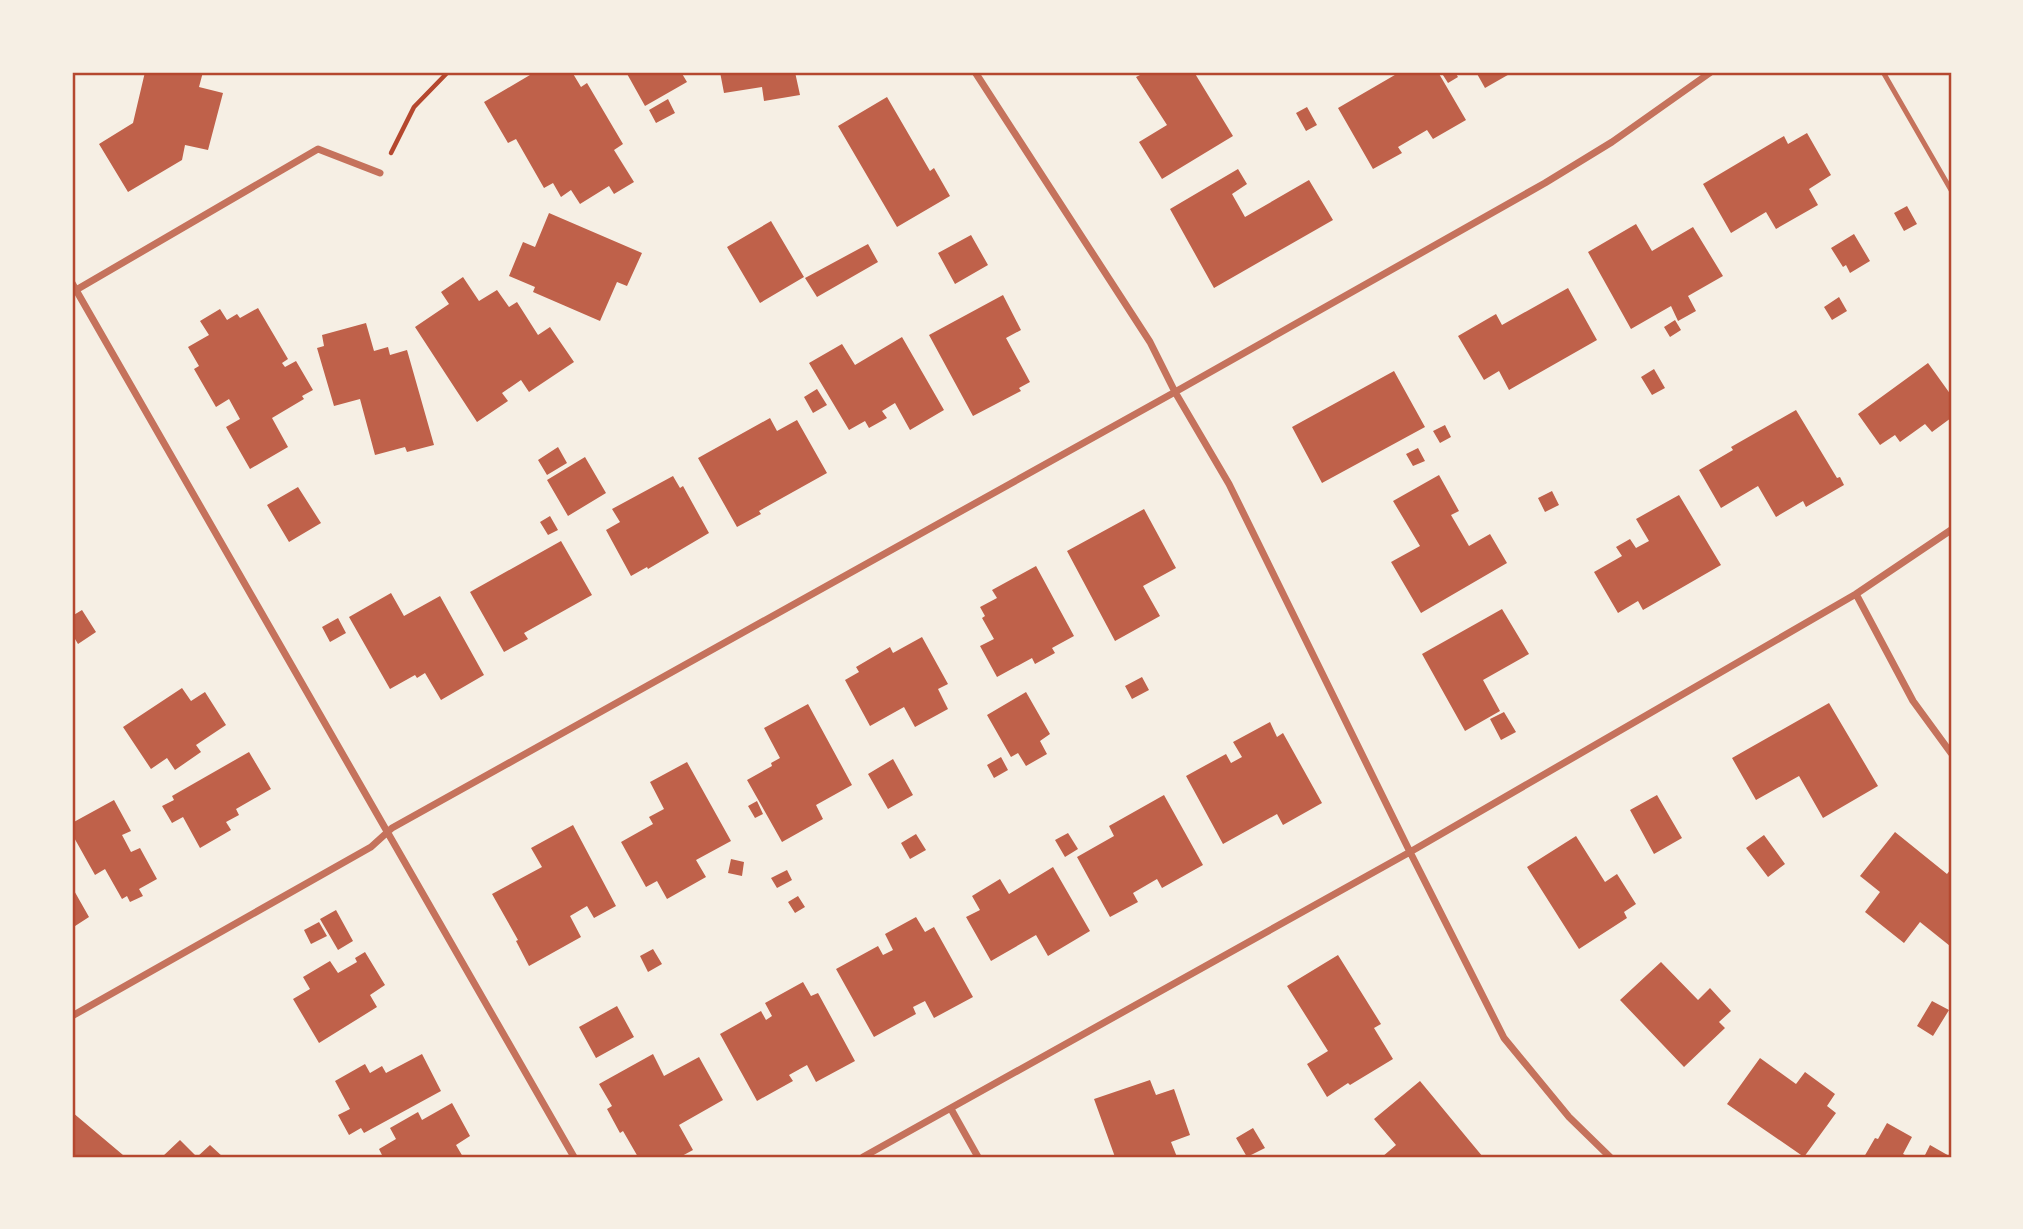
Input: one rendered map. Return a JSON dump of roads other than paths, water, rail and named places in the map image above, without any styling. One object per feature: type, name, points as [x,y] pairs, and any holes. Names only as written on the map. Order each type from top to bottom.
[{"type":"street","points":[[975,72],[1150,342],[1175,392],[1229,484],[1504,1038],[1569,1117],[1610,1157]]},
{"type":"street","points":[[72,1016],[371,847],[392,828],[1175,392],[1567,169],[1612,142],[1711,72]]},
{"type":"street","points":[[380,173],[318,149],[74,287],[574,1157]]},
{"type":"street","points":[[863,1157],[1410,852],[1856,594],[1951,530]]},
{"type":"street","points":[[1856,594],[1913,701],[1951,753]]},
{"type":"street","points":[[951,1109],[978,1157]]},
{"type":"lane","points":[[1883,72],[1951,190]]}]
